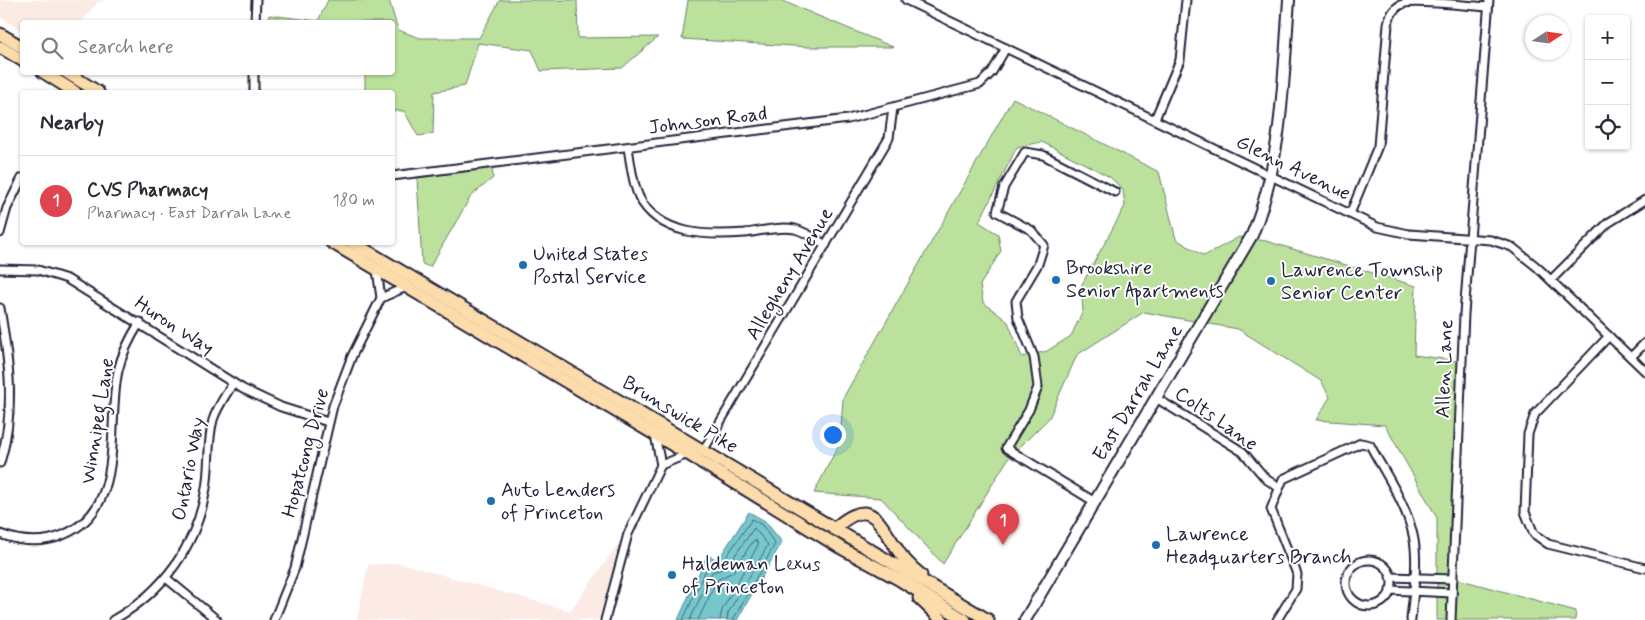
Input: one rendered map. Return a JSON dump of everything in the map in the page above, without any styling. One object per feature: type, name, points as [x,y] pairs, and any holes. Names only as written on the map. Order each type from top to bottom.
[{"type":"main road","points":[[0,34],[20,46]]},
{"type":"main road","points":[[0,47],[20,59]]},
{"type":"main road","points":[[46,75],[60,87]]},
{"type":"main road","points":[[71,75],[95,90]]},
{"type":"main road","name":"Brunswick Pike","points":[[336,245],[688,454],[829,541],[900,580]]},
{"type":"main road","name":"Brunswick Pike","points":[[357,245],[988,620]]},
{"type":"main road","points":[[360,245],[371,254]]},
{"type":"main road","points":[[834,529],[851,515],[858,513],[872,515],[883,524],[896,547],[911,567],[947,596]]},
{"type":"main road","points":[[900,580],[942,620]]},
{"type":"main road","points":[[900,580],[965,620]]},
{"type":"street","points":[[255,20],[256,0]]},
{"type":"street","name":"Glenn Avenue","points":[[906,0],[1350,214],[1392,231],[1491,240],[1512,247],[1551,280],[1645,370]]},
{"type":"street","points":[[1155,120],[1180,60],[1186,0]]},
{"type":"street","name":"East Darrah Lane","points":[[1025,620],[1252,235],[1272,175],[1278,137],[1289,0]]},
{"type":"street","points":[[1350,214],[1378,146],[1388,24],[1393,11],[1398,6],[1410,2],[1488,3]]},
{"type":"street","name":"Allen Lane","points":[[1451,620],[1463,324],[1488,3]]},
{"type":"street","name":"Johnson Road","points":[[395,176],[848,119],[980,84],[992,72],[1006,48]]},
{"type":"street","points":[[254,75],[254,90]]},
{"type":"street","name":"Allegheny Avenue","points":[[704,451],[889,138],[893,108]]},
{"type":"street","points":[[628,148],[639,197],[652,213],[675,227],[702,235],[715,236],[787,228],[803,232],[826,245]]},
{"type":"street","points":[[1095,502],[1006,448],[1029,410],[1038,387],[1034,357],[1018,318],[1016,302],[1038,264],[1044,245],[1032,230],[997,212],[1004,186],[1025,152],[1043,155],[1115,192]]},
{"type":"street","points":[[0,233],[7,208],[20,182]]},
{"type":"street","points":[[1551,280],[1608,223],[1645,200]]},
{"type":"street","name":"Huron Way","points":[[0,269],[38,270],[67,279],[140,322],[233,383],[281,407],[328,422]]},
{"type":"street","points":[[377,270],[381,298],[406,287]]},
{"type":"street","name":"Hopatcong Drive","points":[[274,620],[295,568],[328,422],[352,356],[381,298]]},
{"type":"street","points":[[0,308],[9,362],[11,388],[8,431],[0,463]]},
{"type":"street","name":"Winnipeg Lane","points":[[0,534],[22,541],[46,540],[73,530],[94,511],[103,496],[109,478],[118,371],[129,341],[140,322]]},
{"type":"street","points":[[1609,336],[1535,414],[1528,434],[1525,512],[1534,534],[1548,544],[1645,568]]},
{"type":"street","points":[[1631,357],[1645,343]]},
{"type":"street","name":"Ontario Way","points":[[112,620],[140,603],[166,578],[183,554],[199,520],[207,486],[213,421],[233,383]]},
{"type":"street","name":"Colts Lane","points":[[1156,398],[1243,452],[1266,479],[1278,486]]},
{"type":"street","points":[[605,620],[628,534],[661,465],[655,435]]},
{"type":"street","points":[[1277,620],[1296,589],[1297,574],[1271,509],[1278,486],[1283,479],[1361,442],[1370,445],[1403,506],[1414,536],[1414,591],[1411,620]]},
{"type":"street","points":[[661,465],[688,454]]},
{"type":"street","points":[[1367,560],[1381,564],[1390,577],[1390,590],[1381,602],[1366,606],[1353,599],[1346,585],[1349,571],[1360,562],[1367,560]]},
{"type":"street","points":[[1390,577],[1453,579]]},
{"type":"street","points":[[166,578],[217,620]]},
{"type":"street","points":[[1390,590],[1452,593]]},
{"type":"shaded area","points":[[0,0],[108,0],[98,2],[83,20],[20,20],[20,30],[0,17]]},
{"type":"shaded area","points":[[624,536],[598,620],[357,620],[368,565],[400,563],[570,611]]},
{"type":"green space","points":[[328,0],[389,0],[395,20],[318,20]]},
{"type":"green space","points":[[500,0],[577,0],[578,38],[658,37],[622,68],[541,71],[532,50],[478,43],[465,86],[434,92],[433,134],[418,136],[404,111],[395,111],[395,90],[365,90],[365,75],[395,75],[395,20],[398,30],[420,38],[479,38]]},
{"type":"green space","points":[[688,0],[780,0],[893,47],[809,47],[682,39]]},
{"type":"green space","points":[[269,15],[310,20],[269,20]]},
{"type":"green space","points":[[1013,98],[1159,172],[1176,239],[1204,256],[1239,237],[1266,241],[1416,286],[1414,355],[1458,361],[1450,577],[1576,611],[1575,620],[1437,620],[1437,518],[1385,425],[1316,420],[1330,397],[1321,381],[1238,329],[1144,312],[1077,355],[1049,418],[1008,459],[943,564],[881,498],[814,493],[840,442],[843,398]],"holes":[[[1042,142],[1110,177],[1123,190],[1125,206],[1081,286],[1083,311],[1071,336],[1047,351],[1022,357],[1008,322],[983,302],[980,285],[1001,251],[998,234],[979,222],[1017,147]]]},
{"type":"green space","points":[[492,168],[493,178],[471,196],[430,267],[422,264],[417,178]]},
{"type":"water","points":[[749,512],[765,521],[782,542],[737,620],[678,620],[707,555],[718,560]]},
{"type":"place","name":"United States Postal Service","points":[[523,265]]},
{"type":"place","name":"Brookshire Senior Apartments","points":[[1056,280]]},
{"type":"place","name":"Lawrence Township Senior Center","points":[[1271,281]]},
{"type":"place","name":"Auto Lenders of Princeton","points":[[491,501]]},
{"type":"place","name":"CVS Pharmacy","points":[[1003,545]]},
{"type":"place","name":"Lawrence Headquarters Branch","points":[[1156,545]]},
{"type":"place","name":"Haldeman Lexus of Princeton","points":[[672,575]]}]
